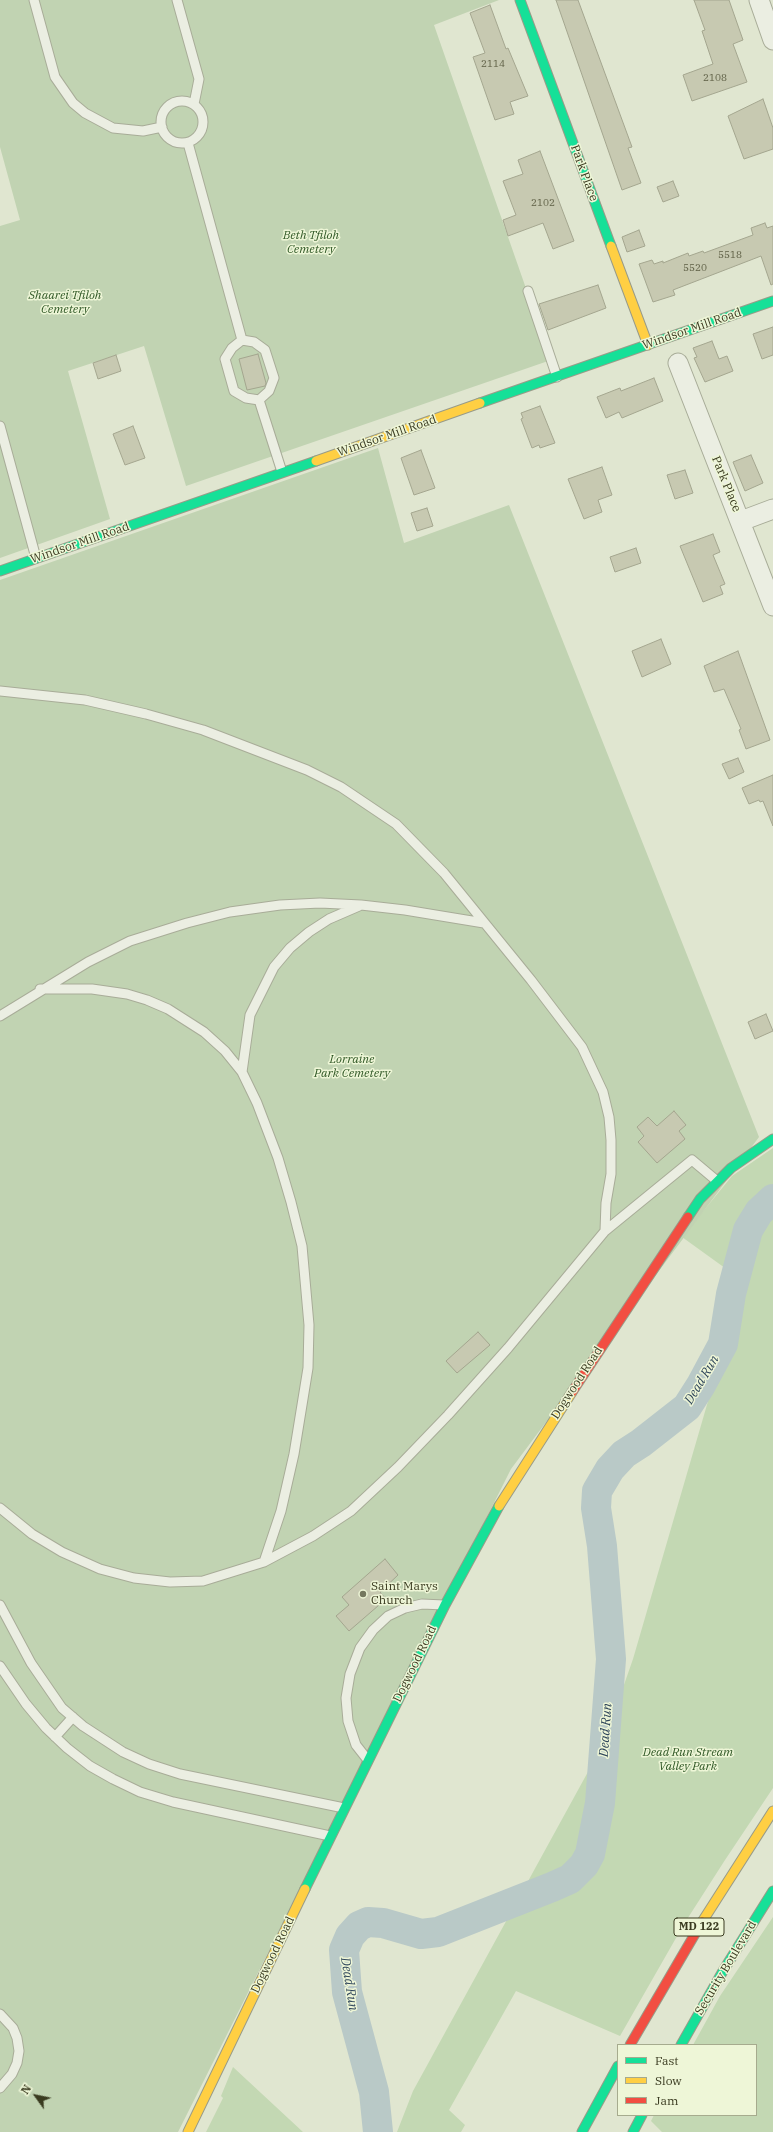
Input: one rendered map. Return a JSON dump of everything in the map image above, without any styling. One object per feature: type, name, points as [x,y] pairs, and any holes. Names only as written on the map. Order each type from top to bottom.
[{"type":"street","name":"Park Place","points":[[520,0],[648,345]]},
{"type":"street","points":[[759,0],[773,40]]},
{"type":"street","name":"Windsor Mill Road","points":[[0,571],[773,301]]},
{"type":"street","name":"Park Place","points":[[678,363],[741,520],[773,606]]},
{"type":"street","points":[[741,520],[773,509]]},
{"type":"street","name":"Dogwood Road","points":[[188,2132],[330,1836],[444,1605],[482,1536],[523,1467],[676,1232],[700,1199],[717,1181],[747,1155],[773,1139]]},
{"type":"street","name":"MD 122","points":[[631,2044],[684,1950],[773,1811]]},
{"type":"street","name":"Security Boulevard","points":[[682,2044],[723,1971],[773,1891]]},
{"type":"street","points":[[582,2132],[617,2068]]},
{"type":"street","points":[[632,2132],[641,2116]]},
{"type":"lane","points":[[34,0],[55,77],[73,103],[100,122],[114,128],[143,131],[162,128]]},
{"type":"lane","points":[[177,0],[199,79],[194,104]]},
{"type":"lane","points":[[182,101],[194,104],[202,115],[203,126],[198,136],[188,142],[179,143],[168,138],[162,128],[161,121],[163,113],[168,106],[182,101]]},
{"type":"lane","points":[[188,142],[242,340]]},
{"type":"lane","points":[[528,291],[557,377]]},
{"type":"lane","points":[[242,340],[254,342],[266,350],[274,378],[269,392],[259,400],[246,398],[234,391],[225,359],[232,348],[242,340]]},
{"type":"lane","points":[[259,400],[282,472]]},
{"type":"lane","points":[[0,426],[36,558]]},
{"type":"lane","points":[[0,691],[85,700],[146,714],[203,730],[307,770],[341,787],[396,824],[444,873],[531,980],[582,1047],[603,1092],[610,1117],[611,1174],[606,1203],[605,1231]]},
{"type":"lane","points":[[0,1016],[40,990],[88,962],[130,941],[187,923],[230,912],[280,905],[320,903],[361,905],[484,923]]},
{"type":"lane","points":[[242,1072],[250,1015],[274,967],[290,948],[309,932],[329,919],[361,905]]},
{"type":"lane","points":[[40,990],[92,989],[127,994],[148,1000],[174,1013],[204,1032],[225,1051],[242,1072],[257,1103],[278,1158],[302,1246],[309,1325],[307,1374],[294,1454],[281,1511],[264,1562]]},
{"type":"lane","points":[[1,1511],[32,1534],[62,1552],[100,1569],[134,1578],[170,1582],[203,1581],[264,1562],[313,1536],[351,1511],[398,1467],[448,1415],[508,1348],[605,1231],[692,1160],[717,1181]]},
{"type":"lane","points":[[368,1760],[356,1745],[348,1721],[346,1698],[350,1674],[360,1648],[373,1630],[388,1616],[405,1608],[422,1604],[444,1605]]},
{"type":"lane","points":[[0,1605],[18,1640],[45,1686],[62,1708],[123,1752],[149,1764],[180,1774],[344,1808]]},
{"type":"lane","points":[[0,1666],[26,1704],[55,1737],[90,1766],[140,1792],[173,1802],[330,1836]]},
{"type":"lane","points":[[55,1737],[73,1717]]},
{"type":"lane","points":[[0,2014],[13,2028],[19,2051],[17,2063],[12,2074],[0,2088]]},
{"type":"green space","name":"Beth Tfiloh Cemetery","points":[[0,0],[499,0],[434,25],[551,360],[186,486],[144,346],[68,371],[110,519],[0,558],[0,226],[20,220],[0,147]]},
{"type":"green space","name":"Lorraine Park Cemetery","points":[[378,448],[404,543],[509,505],[759,1137],[511,1469],[178,2132],[0,2132],[0,580]]},
{"type":"green space","name":"Dead Run Stream Valley Park","points":[[773,1148],[773,1788],[684,1924],[620,2036],[516,1991],[449,2110],[465,2125],[461,2132],[397,2132],[413,2091],[589,1770],[611,1722],[633,1659],[743,1281],[682,1237],[732,1176]]},
{"type":"green space","points":[[773,1917],[773,2132],[662,2132],[651,2121],[654,2116],[757,2116],[757,2044],[694,2044],[720,1996]]},
{"type":"green space","points":[[233,2067],[303,2132],[206,2132],[223,2098],[221,2096]]},
{"type":"building","points":[[556,0],[578,0],[632,147],[628,148],[641,183],[622,190]]},
{"type":"building","points":[[694,0],[729,0],[743,40],[733,44],[747,82],[692,101],[683,75],[713,64],[702,31],[705,30]]},
{"type":"building","points":[[490,5],[506,49],[508,48],[528,96],[510,102],[514,114],[495,120],[473,57],[485,53],[470,13]]},
{"type":"building","points":[[763,99],[773,128],[773,149],[744,159],[728,116]]},
{"type":"building","points":[[540,151],[574,241],[553,249],[543,223],[508,236],[503,220],[516,215],[503,181],[523,174],[518,160]]},
{"type":"building","points":[[673,181],[679,196],[663,202],[657,187]]},
{"type":"building","points":[[765,223],[767,228],[773,226],[773,284],[771,285],[761,256],[673,290],[675,295],[653,302],[639,264],[652,260],[654,264],[663,261],[663,263],[688,253],[689,256],[703,251],[704,253],[753,235],[751,228]]},
{"type":"building","points":[[639,230],[645,246],[627,252],[622,237]]},
{"type":"building","points":[[598,285],[606,308],[548,330],[539,304]]},
{"type":"building","points":[[773,327],[773,355],[762,359],[753,334]]},
{"type":"building","points":[[712,341],[719,359],[727,356],[733,371],[705,382],[694,358],[697,357],[693,348]]},
{"type":"building","points":[[258,354],[266,383],[265,386],[247,390],[239,359]]},
{"type":"building","points":[[116,355],[121,371],[98,379],[93,363]]},
{"type":"building","points":[[654,378],[663,401],[622,418],[619,412],[606,418],[597,397],[620,388],[621,391]]},
{"type":"building","points":[[540,406],[555,443],[540,448],[539,445],[532,448],[521,419],[523,418],[521,413]]},
{"type":"building","points":[[133,426],[145,458],[125,465],[113,434]]},
{"type":"building","points":[[421,450],[435,488],[414,495],[401,458]]},
{"type":"building","points":[[751,455],[763,483],[745,491],[733,462]]},
{"type":"building","points":[[602,467],[612,495],[598,500],[602,512],[584,519],[568,479]]},
{"type":"building","points":[[685,470],[693,493],[675,499],[667,475]]},
{"type":"building","points":[[427,508],[433,526],[417,531],[411,513]]},
{"type":"building","points":[[713,534],[720,552],[713,555],[725,584],[720,586],[723,594],[703,602],[680,546]]},
{"type":"building","points":[[636,548],[641,563],[615,572],[610,557]]},
{"type":"building","points":[[661,639],[671,664],[642,677],[632,651]]},
{"type":"building","points":[[738,651],[770,740],[746,749],[739,730],[741,729],[724,689],[714,692],[704,666]]},
{"type":"building","points":[[738,758],[744,772],[729,779],[722,764]]},
{"type":"building","points":[[773,775],[773,826],[763,801],[760,802],[759,800],[749,804],[742,788]]},
{"type":"building","points":[[766,1014],[773,1031],[755,1039],[748,1022]]},
{"type":"building","points":[[674,1111],[686,1125],[679,1131],[685,1139],[657,1163],[638,1142],[644,1136],[637,1127],[648,1117],[657,1126]]},
{"type":"building","points":[[478,1332],[490,1345],[457,1373],[446,1361]]},
{"type":"building","name":"Saint Marys Church","points":[[385,1559],[398,1575],[380,1592],[386,1599],[349,1631],[336,1616],[349,1605],[342,1597]]},
{"type":"waterway","name":"Dead Run","points":[[378,2132],[374,2092],[347,1992],[344,1950],[350,1936],[359,1926],[368,1922],[383,1923],[421,1934],[438,1932],[570,1879],[584,1865],[590,1854],[600,1803],[611,1659],[602,1546],[596,1508],[597,1491],[610,1469],[624,1454],[641,1443],[687,1407],[701,1385],[723,1344],[731,1294],[748,1230],[759,1212],[773,1199]]},
{"type":"traffic: fast","points":[[520,0],[611,246]]},
{"type":"traffic: fast","points":[[480,403],[773,301]]},
{"type":"traffic: fast","points":[[0,571],[316,461]]},
{"type":"traffic: fast","points":[[688,1217],[700,1199],[731,1168],[773,1139]]},
{"type":"traffic: fast","points":[[305,1889],[445,1605],[499,1506]]},
{"type":"traffic: fast","points":[[682,2044],[723,1971],[773,1891]]},
{"type":"traffic: fast","points":[[582,2132],[617,2068]]},
{"type":"traffic: fast","points":[[633,2132],[641,2116]]},
{"type":"traffic: slow","points":[[611,246],[648,345]]},
{"type":"traffic: slow","points":[[316,461],[480,403]]},
{"type":"traffic: slow","points":[[499,1506],[572,1392]]},
{"type":"traffic: slow","points":[[702,1922],[773,1811]]},
{"type":"traffic: slow","points":[[188,2132],[305,1889]]},
{"type":"traffic: jam","points":[[572,1392],[688,1217]]},
{"type":"traffic: jam","points":[[631,2044],[702,1922]]},
{"type":"place","name":"Saint Marys Church","points":[[363,1594]]},
{"type":"park label","name":"Shaarei Tfiloh Cemetery","points":[[65,303]]}]
